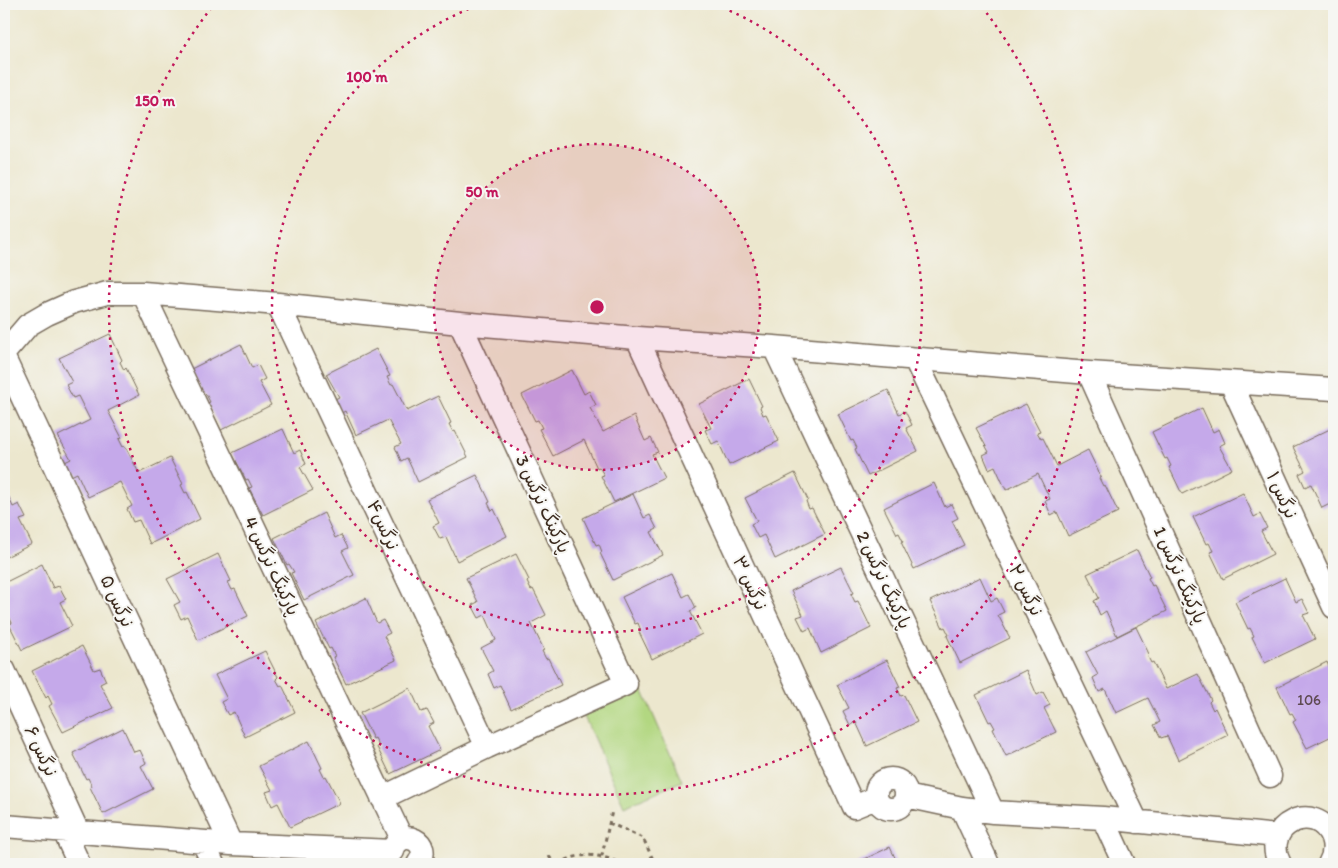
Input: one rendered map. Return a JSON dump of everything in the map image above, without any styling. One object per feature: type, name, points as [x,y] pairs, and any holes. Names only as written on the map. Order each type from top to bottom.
[{"type":"street","points":[[4,353],[28,325],[46,314],[74,302],[108,293],[143,293],[636,338],[774,347],[1090,374],[1334,389]]},
{"type":"street","name":"پارکینگ نرگس 4","points":[[143,293],[382,798],[397,851]]},
{"type":"street","name":"نرگس۴","points":[[278,304],[487,746]]},
{"type":"street","name":"پارکینگ نرگس 3","points":[[460,323],[626,684],[487,746]]},
{"type":"street","name":"نرگس ۳","points":[[636,338],[854,807],[876,798],[881,806],[889,810],[902,805],[906,796],[962,808]]},
{"type":"street","name":"پارکینگ نرگس 2","points":[[774,347],[993,812]]},
{"type":"street","name":"نرگس ۵","points":[[4,358],[231,844]]},
{"type":"street","name":"نرگس ۲","points":[[916,359],[1138,822]]},
{"type":"street","name":"پارکینگ نرگس 1","points":[[1090,374],[1270,776]]},
{"type":"street","name":"نرگس ۱","points":[[1231,383],[1334,607]]},
{"type":"street","name":"نرگس ۶","points":[[4,670],[71,832],[80,864]]},
{"type":"street","points":[[382,798],[487,746]]},
{"type":"street","points":[[962,808],[993,812],[1103,818],[1277,836]]},
{"type":"street","points":[[962,808],[988,864]]},
{"type":"street","points":[[1103,818],[1124,864]]},
{"type":"street","points":[[1280,864],[1275,845],[1277,836],[1289,822],[1307,818],[1331,826],[1334,851],[1329,864]]},
{"type":"street","points":[[4,826],[231,844],[397,851],[412,838],[421,845],[423,855],[418,864]]},
{"type":"street","points":[[202,842],[213,864]]},
{"type":"path","points":[[600,864],[612,811]]},
{"type":"path","points":[[609,823],[643,838],[655,864]]},
{"type":"path","points":[[558,864],[567,859],[585,855],[602,856],[622,864]]},
{"type":"path","points":[[550,856],[554,864]]},
{"type":"green space","points":[[641,687],[682,781],[624,806],[582,712]]},
{"type":"building","points":[[110,334],[122,360],[120,362],[124,370],[126,368],[139,395],[108,411],[122,438],[119,439],[123,447],[125,446],[139,473],[170,458],[183,484],[181,485],[185,493],[187,492],[200,519],[150,544],[139,520],[133,522],[127,509],[132,506],[120,482],[88,497],[77,473],[71,476],[65,462],[71,459],[58,436],[90,420],[78,396],[73,398],[66,385],[72,382],[59,358]]},
{"type":"building","points":[[241,344],[252,368],[258,365],[265,379],[259,382],[271,405],[221,430],[208,403],[210,402],[206,394],[204,395],[191,369]]},
{"type":"building","points":[[376,349],[390,376],[387,377],[391,385],[393,384],[407,411],[438,396],[451,423],[449,424],[453,432],[455,431],[468,457],[418,482],[407,458],[401,461],[395,447],[401,444],[388,420],[356,435],[345,411],[340,414],[333,400],[339,397],[326,374]]},
{"type":"building","points":[[572,370],[584,394],[589,391],[596,405],[590,408],[603,432],[634,416],[645,441],[651,438],[658,452],[652,454],[664,478],[614,502],[601,476],[604,475],[599,467],[597,468],[584,440],[553,456],[539,429],[542,428],[538,420],[535,421],[522,395]]},
{"type":"building","points":[[749,379],[762,406],[760,407],[763,415],[766,414],[779,441],[729,465],[718,441],[712,444],[705,430],[711,428],[699,404]]},
{"type":"building","points":[[888,390],[899,414],[905,411],[912,425],[906,428],[918,451],[868,476],[855,449],[857,448],[853,440],[851,441],[838,414]]},
{"type":"building","points":[[1026,404],[1040,431],[1037,432],[1041,439],[1043,438],[1057,466],[1088,450],[1101,477],[1099,478],[1103,486],[1105,485],[1118,512],[1068,536],[1057,512],[1051,515],[1045,501],[1050,499],[1038,474],[1006,490],[995,466],[989,469],[983,455],[989,452],[976,428]]},
{"type":"building","points":[[1202,408],[1213,432],[1219,429],[1225,443],[1219,446],[1232,469],[1182,494],[1169,467],[1171,466],[1167,458],[1165,459],[1152,432]]},
{"type":"building","points":[[1334,427],[1334,502],[1322,508],[1311,484],[1305,487],[1299,474],[1305,471],[1293,447]]},
{"type":"building","points":[[283,429],[294,453],[300,450],[306,464],[300,467],[313,490],[263,515],[249,488],[252,487],[248,479],[246,480],[232,453]]},
{"type":"building","points":[[795,473],[808,500],[806,501],[809,509],[812,508],[825,534],[775,559],[764,535],[758,538],[751,524],[757,521],[745,498]]},
{"type":"building","points":[[477,475],[490,502],[488,503],[492,511],[494,509],[507,536],[457,561],[446,537],[440,539],[433,526],[439,523],[427,499]]},
{"type":"building","points":[[934,483],[945,507],[951,504],[958,518],[952,521],[964,545],[914,569],[901,542],[903,541],[899,533],[897,534],[884,508]]},
{"type":"building","points":[[4,486],[13,507],[19,504],[26,518],[20,520],[32,544],[4,558]]},
{"type":"building","points":[[1243,493],[1254,517],[1260,514],[1267,528],[1261,531],[1273,554],[1223,579],[1210,552],[1213,551],[1209,543],[1206,544],[1193,517]]},
{"type":"building","points":[[633,494],[644,518],[650,515],[657,529],[651,532],[663,555],[613,580],[600,553],[602,552],[599,544],[596,545],[583,518]]},
{"type":"building","points":[[324,513],[335,538],[341,535],[348,548],[342,551],[354,575],[304,600],[291,573],[294,572],[289,564],[287,565],[274,538]]},
{"type":"building","points":[[1137,550],[1150,577],[1148,578],[1152,586],[1154,585],[1167,611],[1117,636],[1106,611],[1100,615],[1094,601],[1099,598],[1087,574]]},
{"type":"building","points":[[218,554],[231,581],[228,582],[232,590],[235,589],[248,616],[198,640],[187,616],[181,619],[174,605],[180,602],[167,579]]},
{"type":"building","points":[[516,554],[529,580],[527,582],[531,590],[533,589],[546,615],[531,623],[544,650],[542,651],[546,659],[548,658],[561,685],[511,709],[500,685],[494,688],[488,674],[493,671],[481,648],[496,640],[485,615],[479,618],[472,605],[478,602],[466,578]]},
{"type":"building","points":[[42,564],[53,588],[59,586],[66,599],[60,602],[72,626],[22,650],[9,624],[12,623],[8,614],[5,616],[4,583]]},
{"type":"building","points":[[841,567],[854,593],[851,594],[855,602],[858,601],[871,628],[821,653],[810,628],[804,631],[797,617],[803,615],[791,591]]},
{"type":"building","points":[[672,573],[683,597],[689,594],[696,608],[690,611],[702,634],[652,659],[639,632],[641,631],[638,623],[635,624],[622,597]]},
{"type":"building","points":[[980,577],[991,601],[997,598],[1004,612],[998,615],[1010,638],[960,663],[947,636],[949,635],[945,627],[943,628],[930,601]]},
{"type":"building","points":[[1285,578],[1296,602],[1302,599],[1309,613],[1303,615],[1315,639],[1265,663],[1252,637],[1254,636],[1250,628],[1248,629],[1235,602]]},
{"type":"building","points":[[366,598],[377,623],[383,620],[390,633],[384,636],[396,660],[346,684],[333,657],[335,656],[331,648],[329,649],[316,623]]},
{"type":"building","points":[[1136,627],[1149,654],[1147,655],[1151,663],[1153,662],[1166,689],[1198,674],[1211,700],[1209,702],[1213,710],[1215,708],[1228,735],[1178,760],[1167,736],[1161,738],[1154,725],[1160,722],[1148,698],[1116,713],[1105,689],[1099,692],[1093,678],[1098,675],[1086,652]]},
{"type":"building","points":[[82,646],[94,670],[100,668],[106,681],[100,684],[113,708],[63,732],[49,706],[52,704],[48,696],[46,698],[32,671]]},
{"type":"building","points":[[265,651],[278,677],[276,679],[280,686],[282,685],[295,712],[245,737],[234,712],[228,715],[221,702],[227,699],[215,675]]},
{"type":"building","points":[[887,660],[900,687],[897,688],[901,696],[904,695],[917,722],[867,746],[856,722],[850,725],[843,711],[849,708],[837,685]]},
{"type":"building","points":[[1327,662],[1334,680],[1334,735],[1307,748],[1293,722],[1296,720],[1292,713],[1290,714],[1277,687]]},
{"type":"building","points":[[1026,670],[1037,695],[1043,692],[1050,705],[1044,708],[1056,732],[1006,756],[993,729],[995,728],[991,721],[989,722],[976,695]]},
{"type":"building","points":[[410,688],[421,712],[427,710],[434,723],[428,726],[440,750],[390,774],[377,747],[379,746],[375,738],[373,739],[360,713]]},
{"type":"building","points":[[123,728],[134,752],[140,750],[146,763],[141,766],[153,789],[103,814],[90,787],[92,786],[88,778],[86,779],[73,753]]},
{"type":"building","points":[[309,741],[322,768],[320,769],[324,777],[326,776],[340,803],[290,827],[278,803],[272,806],[266,792],[272,790],[259,766]]},
{"type":"building","points":[[890,847],[898,864],[854,864]]}]
